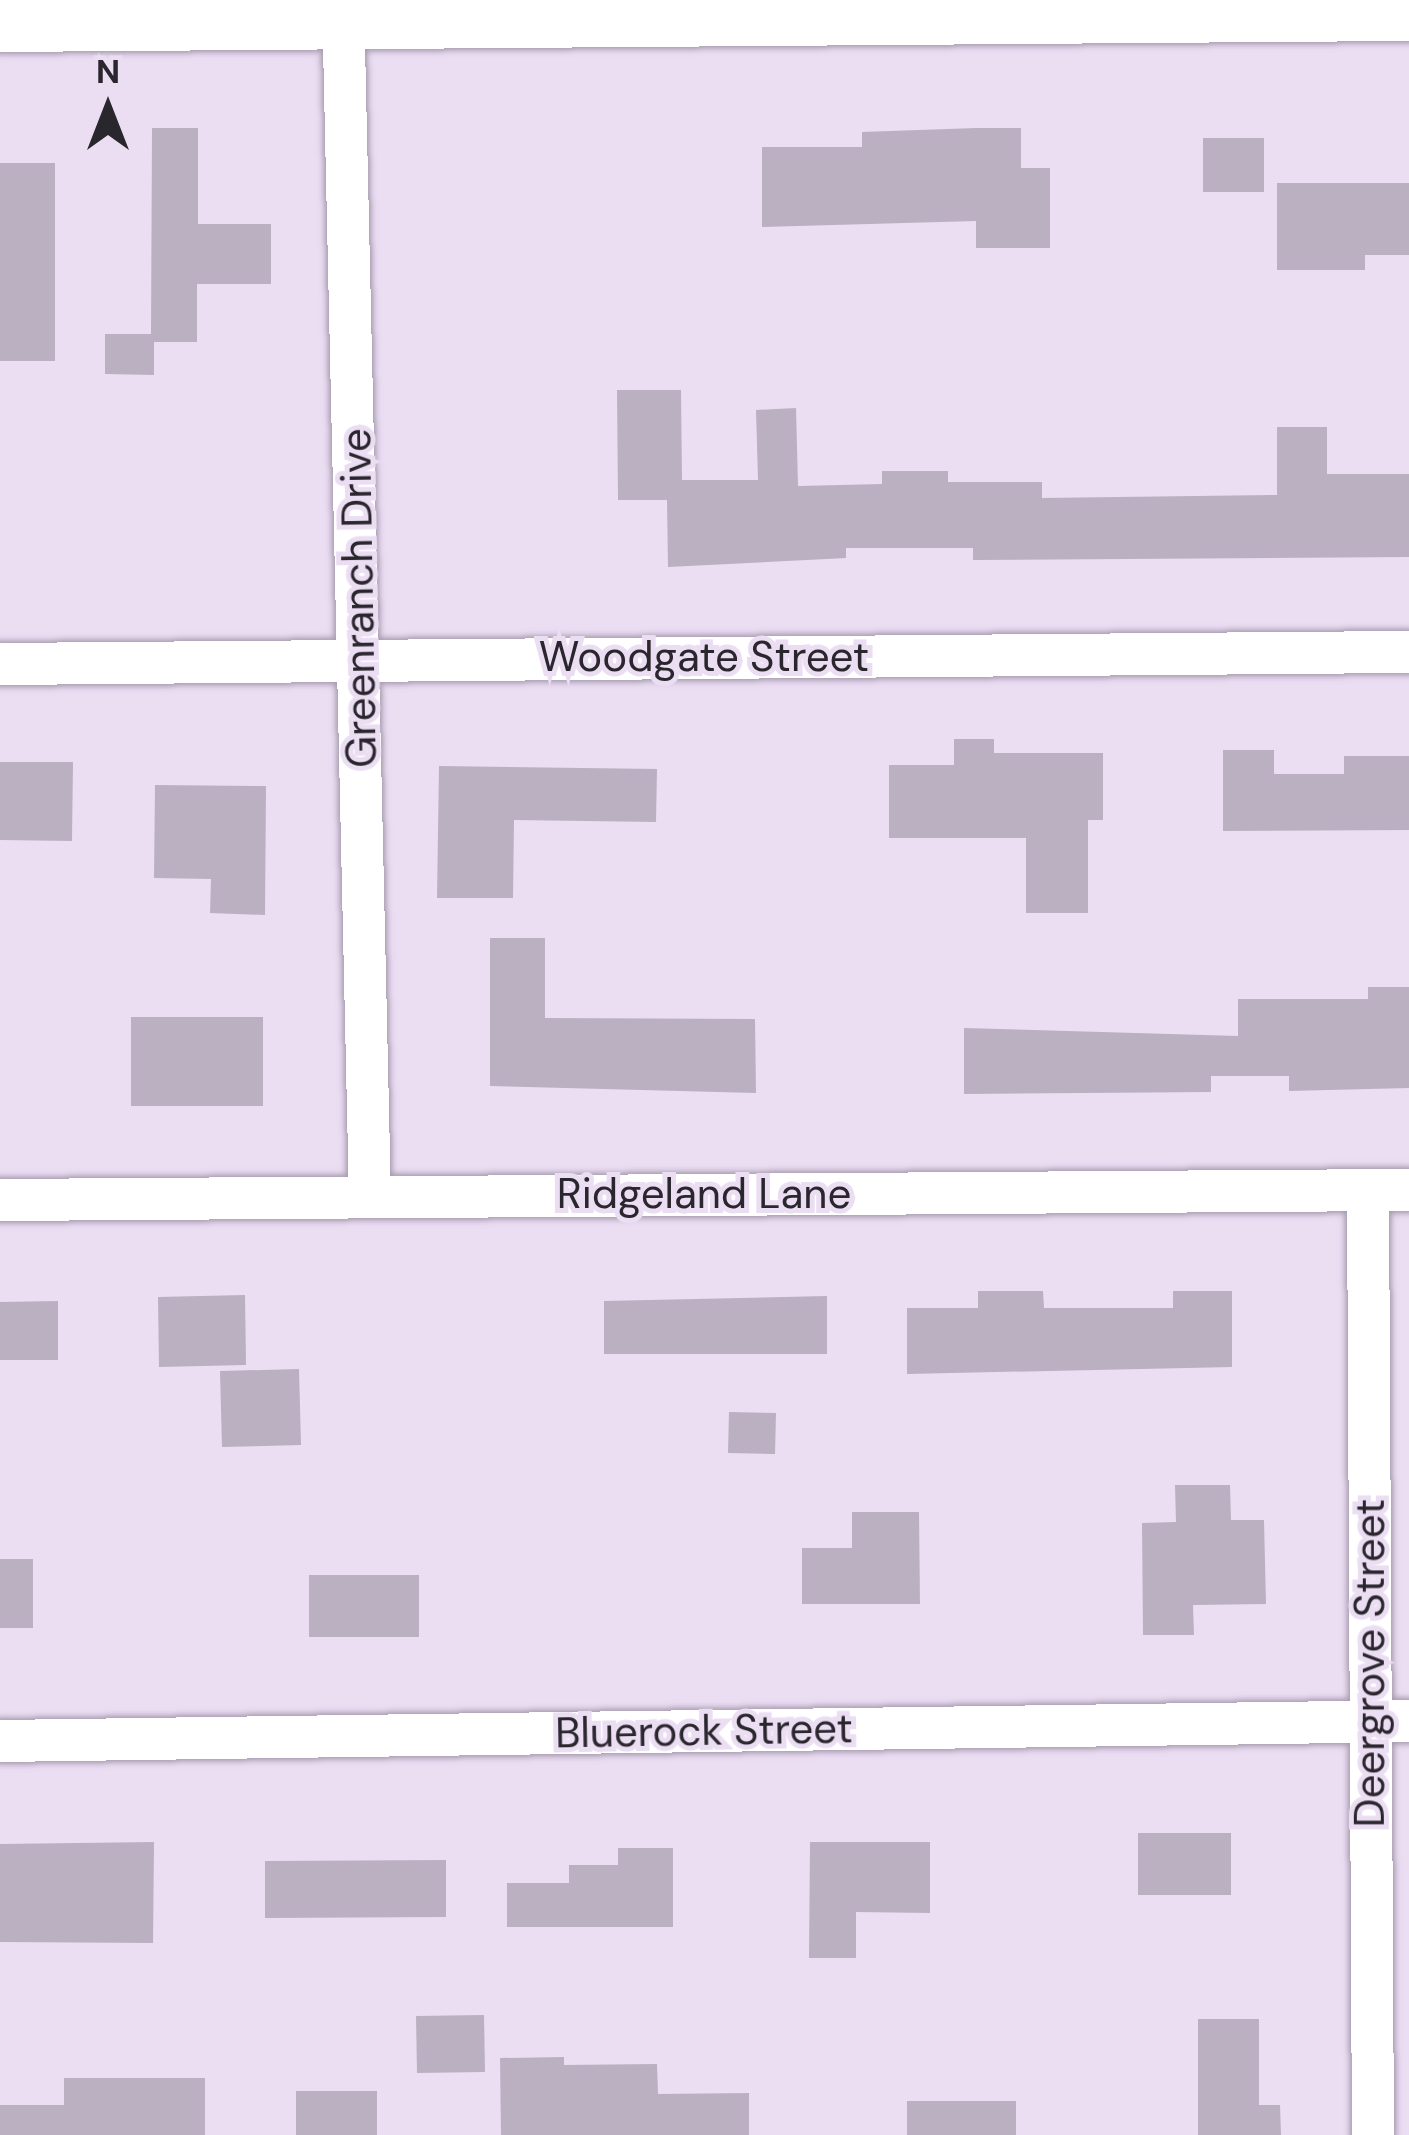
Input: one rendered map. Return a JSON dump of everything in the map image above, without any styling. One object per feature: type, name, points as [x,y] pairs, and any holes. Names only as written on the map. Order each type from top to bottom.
[{"type":"main road","points":[[0,25],[343,13],[1409,14]]},
{"type":"street","name":"Greenranch Drive","points":[[343,13],[370,1196]]},
{"type":"street","name":"Woodgate Street","points":[[0,664],[1409,652]]},
{"type":"street","name":"Ridgeland Lane","points":[[0,1201],[1389,1191]]},
{"type":"street","name":"Deergrove Street","points":[[1373,2135],[1389,1721],[1389,1191]]},
{"type":"street","name":"Bluerock Street","points":[[0,1741],[1389,1721]]},
{"type":"building","points":[[152,128],[198,128],[198,224],[271,224],[271,284],[197,284],[197,342],[154,342],[154,375],[105,374],[105,334],[151,334]]},
{"type":"building","points":[[1021,128],[1021,168],[1050,168],[1050,248],[976,248],[976,221],[762,227],[762,147],[862,147],[862,132]]},
{"type":"building","points":[[1203,138],[1264,138],[1264,192],[1203,192]]},
{"type":"building","points":[[0,163],[55,163],[55,361],[0,361]]},
{"type":"building","points":[[1277,183],[1409,183],[1409,255],[1365,255],[1365,270],[1277,270]]},
{"type":"building","points":[[617,390],[681,390],[682,480],[758,480],[756,410],[796,408],[798,486],[882,484],[882,471],[948,471],[948,482],[1042,482],[1042,498],[1277,495],[1277,427],[1327,427],[1327,474],[1409,474],[1409,557],[973,560],[973,548],[846,548],[846,558],[668,567],[667,500],[618,500]]},
{"type":"building","points":[[954,739],[994,739],[994,753],[1103,753],[1103,820],[1088,820],[1088,913],[1026,913],[1026,838],[889,838],[889,765],[954,765]]},
{"type":"building","points":[[1223,750],[1274,750],[1274,774],[1344,774],[1344,756],[1409,756],[1409,830],[1223,831]]},
{"type":"building","points":[[0,762],[73,762],[72,841],[0,840]]},
{"type":"building","points":[[439,766],[657,769],[656,822],[514,820],[513,898],[437,898]]},
{"type":"building","points":[[155,785],[266,786],[265,915],[210,913],[211,879],[154,878]]},
{"type":"building","points":[[490,938],[545,938],[545,1018],[755,1019],[756,1093],[490,1086]]},
{"type":"building","points":[[1368,987],[1409,987],[1409,1088],[1289,1091],[1289,1076],[1211,1076],[1211,1092],[964,1094],[964,1028],[1238,1036],[1238,999],[1368,999]]},
{"type":"building","points":[[131,1017],[263,1017],[263,1106],[131,1106]]},
{"type":"building","points":[[978,1291],[1043,1291],[1044,1308],[1173,1308],[1173,1291],[1232,1291],[1232,1367],[907,1374],[907,1308],[978,1308]]},
{"type":"building","points":[[245,1295],[246,1365],[159,1367],[158,1297]]},
{"type":"building","points":[[827,1296],[827,1354],[604,1354],[604,1301]]},
{"type":"building","points":[[58,1301],[58,1360],[0,1360],[0,1302]]},
{"type":"building","points":[[299,1369],[301,1445],[222,1447],[220,1371]]},
{"type":"building","points":[[729,1412],[776,1413],[775,1454],[728,1453]]},
{"type":"building","points":[[1175,1485],[1230,1485],[1231,1520],[1264,1520],[1266,1604],[1193,1605],[1194,1635],[1143,1635],[1142,1523],[1176,1522]]},
{"type":"building","points":[[852,1512],[919,1512],[920,1604],[802,1604],[802,1548],[852,1548]]},
{"type":"building","points":[[0,1559],[33,1559],[33,1628],[0,1628]]},
{"type":"building","points":[[309,1575],[419,1575],[419,1637],[309,1637]]},
{"type":"building","points":[[1138,1833],[1231,1833],[1231,1895],[1138,1895]]},
{"type":"building","points":[[154,1842],[153,1943],[0,1942],[0,1844]]},
{"type":"building","points":[[810,1842],[930,1842],[930,1913],[856,1912],[856,1958],[809,1958]]},
{"type":"building","points":[[618,1848],[673,1848],[673,1927],[507,1927],[507,1883],[569,1883],[569,1865],[618,1865]]},
{"type":"building","points":[[446,1860],[446,1917],[265,1918],[265,1861]]},
{"type":"building","points":[[484,2015],[485,2072],[417,2073],[416,2016]]},
{"type":"building","points":[[1198,2019],[1259,2019],[1259,2105],[1280,2105],[1281,2135],[1198,2135]]},
{"type":"building","points":[[564,2057],[564,2065],[657,2064],[658,2094],[749,2093],[749,2135],[501,2135],[500,2058]]},
{"type":"building","points":[[64,2078],[205,2078],[205,2135],[0,2135],[0,2105],[64,2105]]},
{"type":"building","points":[[296,2091],[377,2091],[377,2135],[296,2135]]},
{"type":"building","points":[[907,2101],[1016,2101],[1016,2135],[907,2135]]}]
